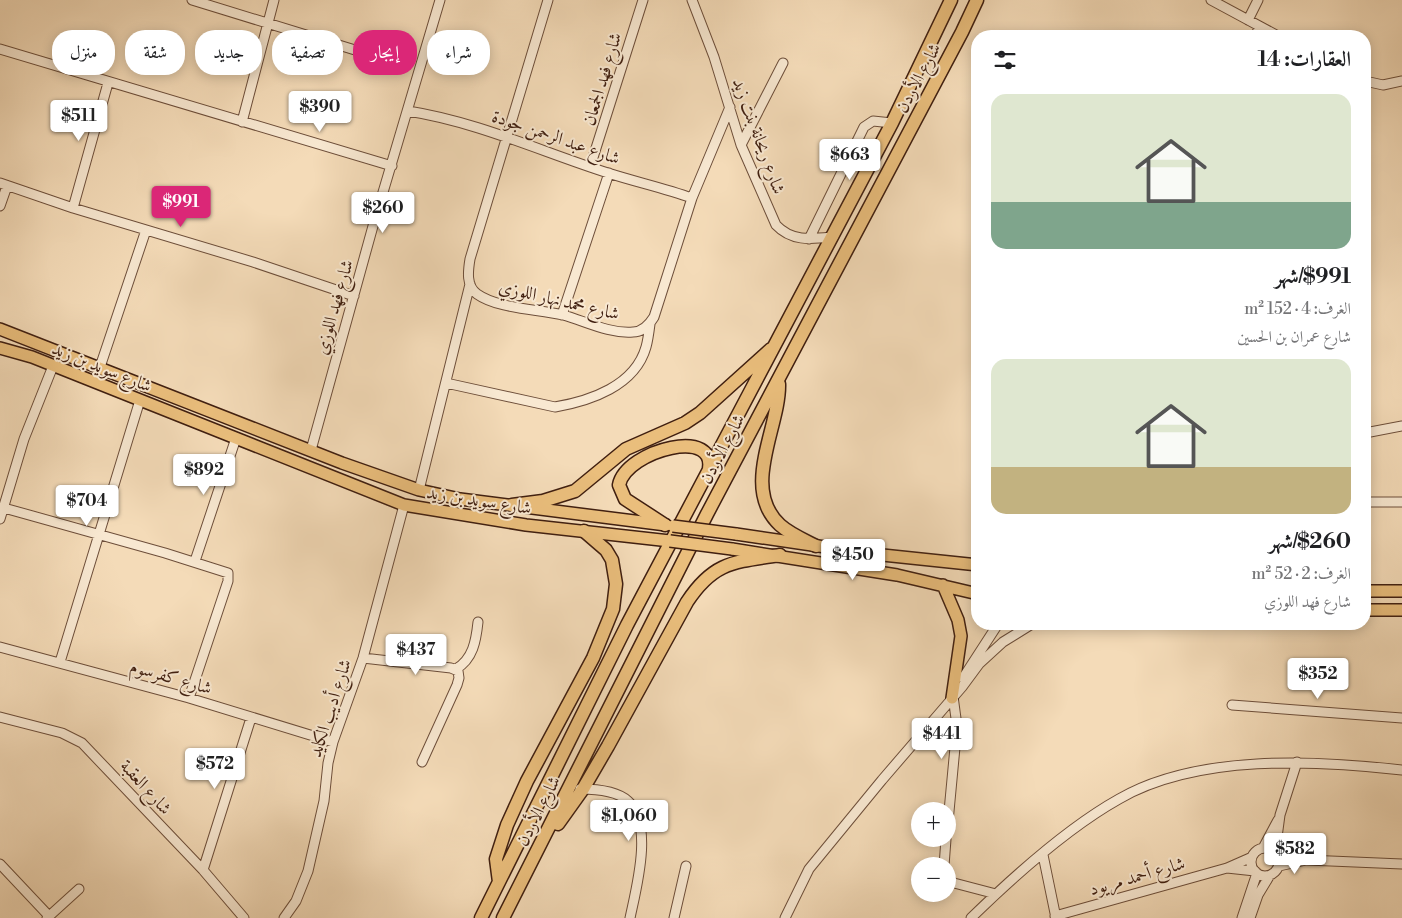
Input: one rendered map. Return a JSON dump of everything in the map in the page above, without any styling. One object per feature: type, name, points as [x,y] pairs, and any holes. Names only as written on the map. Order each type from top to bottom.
[{"type":"highway","name":"شارع الأردن","points":[[481,918],[627,625],[892,123],[951,0]]},
{"type":"highway","name":"شارع الأردن","points":[[503,918],[707,514],[962,32],[977,0]]},
{"type":"highway","points":[[512,505],[543,501],[575,491],[626,449],[685,423],[700,413],[776,344]]},
{"type":"highway","points":[[779,380],[778,404],[764,468],[764,494],[770,513],[780,525],[816,546]]},
{"type":"highway","points":[[669,525],[625,499],[620,490],[622,476],[649,456],[668,448],[689,446],[697,447],[707,455],[710,467],[707,476]]},
{"type":"highway","points":[[499,882],[496,858],[507,825],[535,766],[593,658],[613,609],[616,584],[612,560],[606,550],[584,531]]},
{"type":"highway","points":[[528,870],[583,789],[687,602],[700,583],[716,570],[728,564],[780,556]]},
{"type":"main road","name":"شارع سويد بن زيد","points":[[0,329],[419,490],[460,499],[669,525],[816,546],[971,564]]},
{"type":"main road","name":"شارع سويد بن زيد","points":[[0,348],[53,366],[367,492],[404,505],[446,513],[780,556],[897,574],[971,592]]},
{"type":"main road","points":[[943,585],[958,620],[961,636],[952,698]]},
{"type":"main road","points":[[1371,591],[1402,591]]},
{"type":"main road","points":[[1371,610],[1402,610]]},
{"type":"street","points":[[192,0],[353,49]]},
{"type":"street","points":[[242,122],[274,0]]},
{"type":"street","name":"شارع فهد اللوزي","points":[[311,450],[440,0]]},
{"type":"street","points":[[419,490],[470,284],[468,274],[470,259],[548,0]]},
{"type":"street","name":"شارع فهد الجمعان","points":[[590,167],[643,0]]},
{"type":"street","name":"شارع ريحانة بنت زيد","points":[[692,0],[730,107],[740,145],[776,225],[787,234],[809,239],[833,236]]},
{"type":"street","points":[[1211,0],[1266,30]]},
{"type":"street","points":[[1248,20],[1258,0]]},
{"type":"street","points":[[0,50],[392,166]]},
{"type":"street","points":[[740,145],[783,63]]},
{"type":"street","points":[[1371,82],[1383,85],[1402,81]]},
{"type":"street","points":[[73,208],[108,83]]},
{"type":"street","points":[[446,383],[555,407],[573,404],[609,392],[633,370],[646,349],[650,324],[692,198],[730,107]]},
{"type":"street","name":"شارع عبد الرحمن جودة","points":[[408,112],[454,121],[508,137],[590,167],[692,198]]},
{"type":"street","points":[[809,239],[864,127],[873,121],[892,123]]},
{"type":"street","points":[[562,315],[609,173]]},
{"type":"street","points":[[0,206],[4,185],[73,208],[253,262],[354,296]]},
{"type":"street","points":[[100,367],[146,230]]},
{"type":"street","name":"شارع محمد نهار اللوزي","points":[[470,284],[476,293],[490,301],[562,315],[627,332],[635,332],[650,324]]},
{"type":"street","points":[[0,519],[3,502],[24,439],[53,366]]},
{"type":"street","points":[[60,662],[97,533],[140,400]]},
{"type":"street","points":[[1371,432],[1402,426]]},
{"type":"street","points":[[195,562],[236,438]]},
{"type":"street","points":[[3,502],[97,533],[225,571],[229,577],[189,698]]},
{"type":"street","points":[[1371,502],[1402,502]]},
{"type":"street","name":"شارع أديب الكايد","points":[[284,918],[296,901],[308,871],[324,801],[328,763],[333,742],[363,658],[404,505]]},
{"type":"street","points":[[363,658],[456,669],[466,663],[471,654],[478,622]]},
{"type":"street","points":[[950,802],[957,726],[952,698],[970,664],[994,630]]},
{"type":"street","points":[[785,918],[808,869],[989,654],[1003,642],[1022,630]]},
{"type":"street","name":"شارع كفرسوم","points":[[0,646],[189,698],[333,742]]},
{"type":"street","points":[[422,762],[457,685],[459,678],[456,669]]},
{"type":"street","points":[[1232,705],[1402,718]]},
{"type":"street","name":"شارع العقبة","points":[[0,717],[62,733],[82,743],[202,870],[244,918]]},
{"type":"street","points":[[202,870],[251,718]]},
{"type":"street","points":[[971,918],[996,894],[1083,823],[1119,799],[1165,780],[1217,769],[1297,762],[1402,770]]},
{"type":"street","points":[[1242,918],[1256,872],[1252,863],[1252,857],[1256,851],[1263,848],[1280,815],[1297,762]]},
{"type":"street","points":[[568,789],[583,789],[621,796],[633,806],[638,815],[641,840],[638,876],[630,918]]},
{"type":"street","points":[[1279,866],[1276,853],[1280,815]]},
{"type":"street","points":[[1263,848],[1307,860],[1402,864]]},
{"type":"street","name":"شارع أحمد مريود","points":[[1043,855],[1055,917],[1228,868],[1252,857]]},
{"type":"street","points":[[1250,918],[1258,895],[1270,875],[1279,866],[1307,860]]},
{"type":"street","points":[[0,864],[48,917],[78,889]]},
{"type":"street","points":[[674,918],[686,866]]},
{"type":"street","name":"شارع أحمد مريود","points":[[1228,868],[1256,872]]},
{"type":"street","points":[[1256,872],[1270,875]]},
{"type":"street","points":[[956,884],[996,894]]}]
